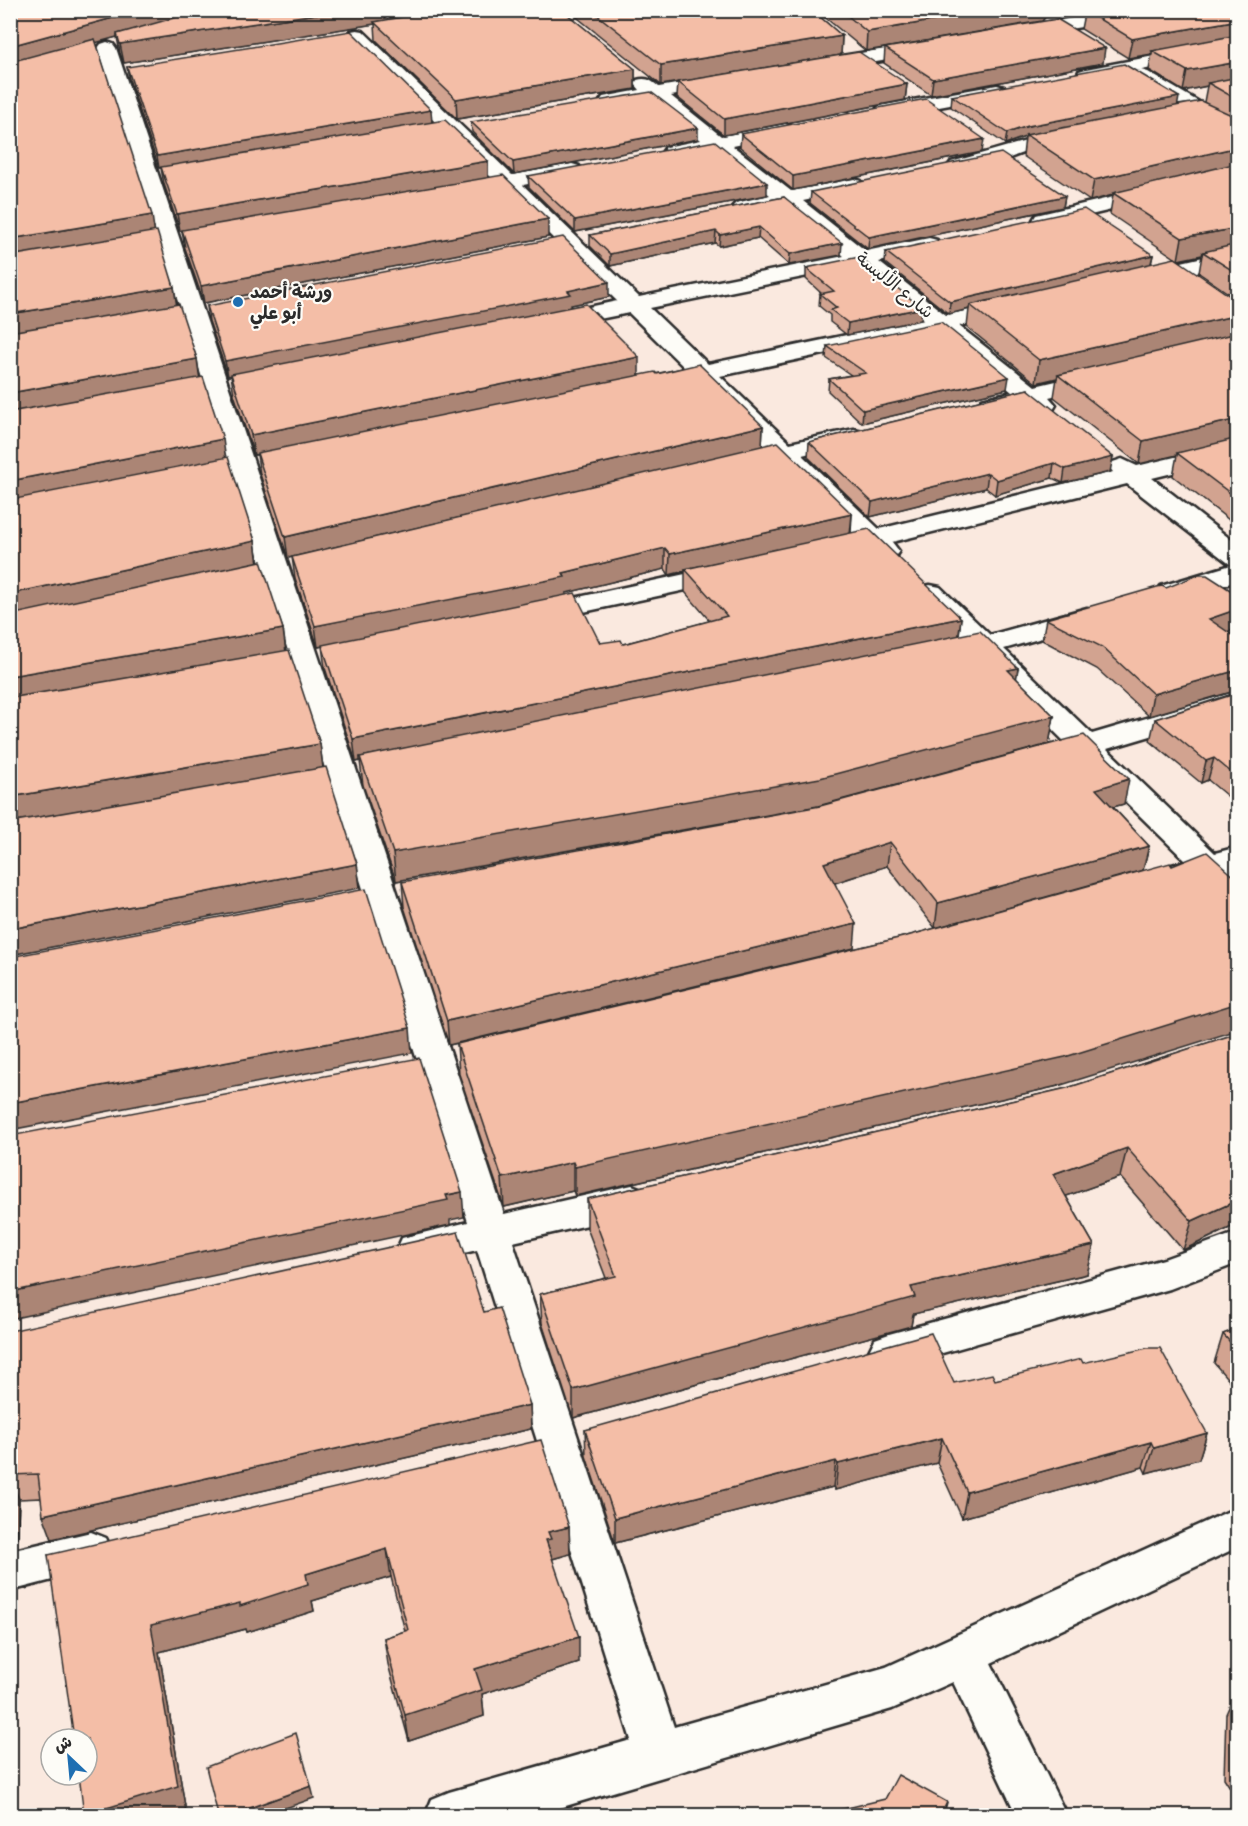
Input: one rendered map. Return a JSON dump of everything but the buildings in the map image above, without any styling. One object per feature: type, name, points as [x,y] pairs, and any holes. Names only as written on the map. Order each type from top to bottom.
[{"type":"street","points":[[1033,10],[1078,38]]},
{"type":"street","points":[[1001,36],[1153,10]]},
{"type":"street","points":[[357,35],[1087,746],[1223,862],[1238,894]]},
{"type":"street","points":[[844,45],[890,78]]},
{"type":"street","points":[[805,68],[943,45]]},
{"type":"street","points":[[1068,78],[1238,45]]},
{"type":"street","points":[[1107,56],[1180,99],[1201,103],[1238,134]]},
{"type":"street","points":[[113,58],[161,176],[171,243],[344,777],[395,895],[437,1064],[660,1756]]},
{"type":"street","name":"شارع الألبسة","points":[[630,73],[1059,417]]},
{"type":"street","points":[[588,105],[736,80]]},
{"type":"street","points":[[869,114],[1021,86]]},
{"type":"street","points":[[909,90],[955,122]]},
{"type":"street","points":[[1165,118],[1201,103]]},
{"type":"street","points":[[659,154],[799,127]]},
{"type":"street","points":[[935,170],[980,162],[1027,145],[1084,134]]},
{"type":"street","points":[[982,141],[1019,166]]},
{"type":"street","points":[[451,193],[590,167]]},
{"type":"street","points":[[1027,224],[1238,174]]},
{"type":"street","points":[[718,212],[878,181]]},
{"type":"street","points":[[1066,198],[1105,224]]},
{"type":"street","points":[[531,326],[945,241]]},
{"type":"street","points":[[1129,281],[1238,255]]},
{"type":"street","points":[[634,387],[944,324],[1036,302]]},
{"type":"street","points":[[964,410],[1123,372]]},
{"type":"street","points":[[715,468],[874,431]]},
{"type":"street","points":[[807,555],[1134,477],[1238,449]]},
{"type":"street","points":[[1106,454],[1238,559]]},
{"type":"street","points":[[512,619],[750,568]]},
{"type":"street","points":[[1145,599],[1238,572]]},
{"type":"street","points":[[926,658],[984,646],[1111,609]]},
{"type":"street","points":[[1020,764],[1238,700]]},
{"type":"street","points":[[1141,885],[1223,862]]},
{"type":"street","points":[[348,904],[395,895]]},
{"type":"street","points":[[402,1070],[471,1056]]},
{"type":"street","points":[[388,1255],[665,1192]]},
{"type":"street","points":[[858,1360],[1170,1273],[1238,1247]]},
{"type":"street","points":[[449,1815],[660,1756],[892,1687],[1238,1526]]},
{"type":"street","points":[[10,1571],[127,1544]]},
{"type":"street","points":[[963,1654],[1043,1815]]},
{"type":"place","name":"ورشة أحمد أبو علي","points":[[238,302]]}]
